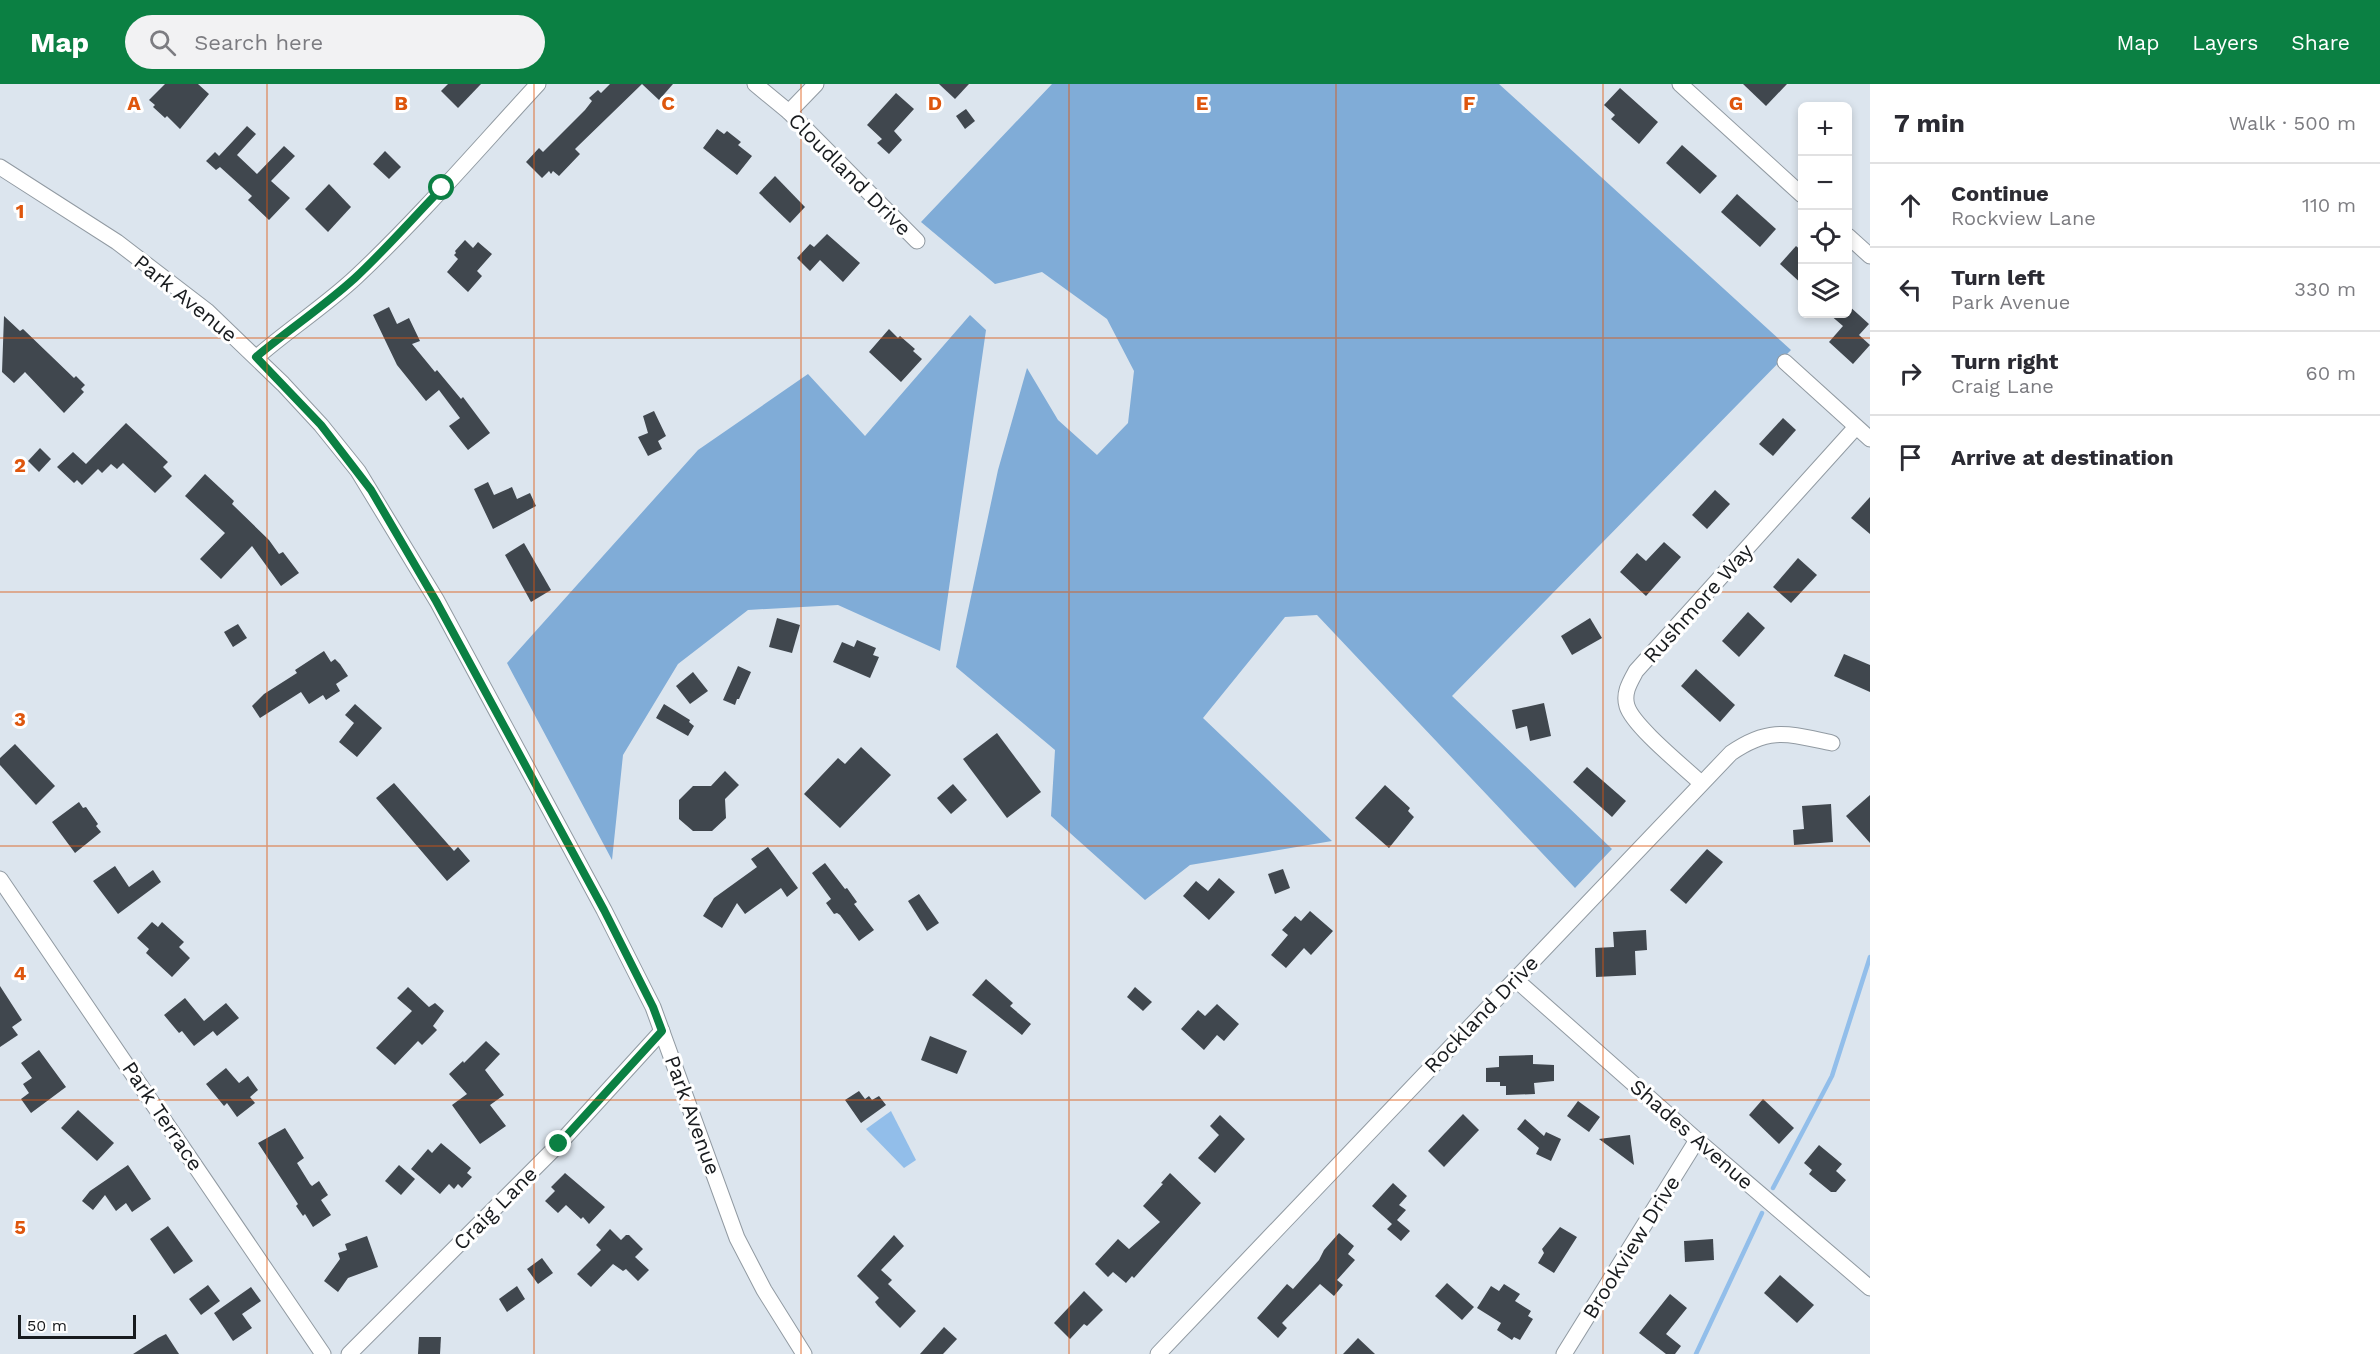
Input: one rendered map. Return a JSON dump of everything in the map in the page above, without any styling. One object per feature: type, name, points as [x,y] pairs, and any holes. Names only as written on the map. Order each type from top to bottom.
[{"type":"street","points":[[256,357],[311,316],[356,277],[442,188],[537,84]]},
{"type":"street","name":"Cloudland Drive","points":[[755,84],[789,112],[917,241]]},
{"type":"street","points":[[789,112],[816,84]]},
{"type":"street","points":[[1680,84],[1798,190]]},
{"type":"street","name":"Park Avenue","points":[[0,167],[117,242],[207,311],[256,357],[321,425],[371,490],[436,601],[604,910],[653,1007],[737,1238],[764,1290],[804,1354]]},
{"type":"street","points":[[1852,240],[1870,256]]},
{"type":"street","points":[[1785,362],[1870,439]]},
{"type":"street","name":"Rushmore Way","points":[[1701,783],[1635,719],[1627,705],[1626,689],[1636,671],[1856,427]]},
{"type":"street","name":"Rockland Drive","points":[[1158,1354],[1731,753],[1748,741],[1766,735],[1785,733],[1832,744]]},
{"type":"street","name":"Park Terrace","points":[[0,879],[323,1354]]},
{"type":"street","name":"Shades Avenue","points":[[1515,979],[1697,1140],[1870,1288]]},
{"type":"street","name":"Craig Lane","points":[[349,1354],[559,1144],[662,1031]]},
{"type":"street","name":"Brookview Drive","points":[[1564,1354],[1697,1140]]},
{"type":"shaded area","points":[[1052,84],[1499,84],[1791,350],[1452,696],[1612,849],[1575,888],[1317,615],[1285,617],[1203,718],[1332,841],[1190,865],[1145,900],[1051,816],[1055,750],[956,667],[998,470],[1027,368],[1058,420],[1097,455],[1128,423],[1134,371],[1107,319],[1042,272],[995,284],[921,222]]},
{"type":"shaded area","points":[[970,315],[986,330],[940,651],[838,605],[748,610],[678,664],[623,755],[612,860],[507,663],[698,450],[808,374],[865,436]]},
{"type":"shaded area","points":[[891,1111],[916,1160],[904,1168],[866,1129]]},
{"type":"building","points":[[165,84],[198,84],[209,94],[180,129],[167,116],[165,118],[153,107],[155,105],[149,100]]},
{"type":"building","points":[[448,84],[481,84],[458,108],[441,91]]},
{"type":"building","points":[[610,84],[642,84],[575,149],[580,154],[559,176],[549,171],[542,178],[526,162],[539,148],[543,152],[585,110],[592,101],[589,98],[598,90],[601,93]]},
{"type":"building","points":[[642,84],[673,84],[659,100]]},
{"type":"building","points":[[939,84],[969,84],[955,99]]},
{"type":"building","points":[[1743,84],[1787,84],[1766,106]]},
{"type":"building","points":[[1620,88],[1658,122],[1639,144],[1611,119],[1615,115],[1604,105]]},
{"type":"building","points":[[896,93],[914,109],[894,131],[902,140],[889,154],[877,143],[882,139],[867,125]]},
{"type":"building","points":[[966,109],[975,121],[965,129],[956,116]]},
{"type":"building","points":[[247,126],[256,134],[237,155],[257,174],[284,146],[295,156],[271,181],[290,198],[269,220],[248,200],[252,196],[220,167],[216,170],[206,161],[215,152],[219,156]]},
{"type":"building","points":[[717,129],[724,134],[727,131],[741,142],[738,145],[752,156],[737,175],[703,148]]},
{"type":"building","points":[[1682,145],[1717,176],[1700,194],[1666,163]]},
{"type":"building","points":[[385,151],[401,167],[389,179],[373,164]]},
{"type":"building","points":[[775,176],[805,207],[790,223],[759,193]]},
{"type":"building","points":[[329,184],[351,207],[328,232],[305,209]]},
{"type":"building","points":[[1737,194],[1776,229],[1760,247],[1721,212]]},
{"type":"building","points":[[827,234],[860,263],[843,282],[820,260],[810,271],[797,258],[810,244],[814,247]]},
{"type":"building","points":[[465,240],[473,248],[478,242],[492,254],[477,271],[482,276],[468,292],[447,272],[458,259],[454,255],[455,251]]},
{"type":"building","points":[[1796,246],[1798,248],[1798,280],[1780,264]]},
{"type":"building","points":[[389,307],[397,324],[409,318],[420,341],[412,344],[435,372],[437,370],[461,399],[463,397],[490,433],[468,450],[449,426],[460,418],[439,390],[426,401],[397,365],[373,315]]},
{"type":"building","points":[[1852,309],[1869,324],[1859,335],[1870,345],[1853,364],[1829,342],[1843,326],[1834,318],[1852,318]]},
{"type":"building","points":[[4,316],[20,331],[23,329],[74,378],[76,376],[85,385],[81,389],[84,392],[64,413],[25,372],[14,383],[2,372]]},
{"type":"building","points":[[889,329],[915,349],[913,351],[922,359],[901,382],[869,352]]},
{"type":"building","points":[[654,411],[666,436],[658,441],[662,449],[648,456],[638,437],[648,433],[643,416]]},
{"type":"building","points":[[1783,418],[1796,430],[1773,456],[1759,444]]},
{"type":"building","points":[[126,423],[168,462],[163,467],[172,476],[155,493],[123,463],[117,469],[111,464],[102,473],[98,469],[82,485],[77,480],[74,483],[57,467],[73,452],[86,464]]},
{"type":"building","points":[[40,448],[51,459],[39,472],[28,461]]},
{"type":"building","points":[[205,474],[234,501],[232,504],[269,540],[279,554],[283,552],[299,573],[281,586],[252,546],[221,579],[200,559],[225,533],[185,496]]},
{"type":"building","points":[[488,482],[494,495],[512,487],[517,499],[530,493],[536,506],[493,529],[474,489]]},
{"type":"building","points":[[1715,490],[1730,504],[1707,529],[1692,515]]},
{"type":"building","points":[[1870,497],[1870,534],[1851,518]]},
{"type":"building","points":[[1664,542],[1681,557],[1646,596],[1620,572],[1637,553],[1646,561]]},
{"type":"building","points":[[524,543],[551,590],[531,602],[505,555]]},
{"type":"building","points":[[1798,558],[1817,575],[1791,603],[1773,587]]},
{"type":"building","points":[[1748,612],[1765,628],[1739,657],[1722,641]]},
{"type":"building","points":[[777,618],[800,625],[792,653],[769,647]]},
{"type":"building","points":[[1590,618],[1602,638],[1572,655],[1561,636]]},
{"type":"building","points":[[238,624],[247,638],[233,647],[224,632]]},
{"type":"building","points":[[857,640],[876,648],[873,655],[879,657],[870,678],[833,662],[842,642],[854,647]]},
{"type":"building","points":[[324,651],[331,662],[335,659],[348,676],[336,684],[340,691],[326,700],[323,695],[309,704],[301,692],[260,718],[252,706],[264,694],[297,673],[295,670]]},
{"type":"building","points":[[1844,654],[1870,665],[1870,692],[1834,676]]},
{"type":"building","points":[[738,666],[751,672],[735,705],[723,700]]},
{"type":"building","points":[[1696,669],[1735,705],[1720,722],[1681,686]]},
{"type":"building","points":[[693,672],[708,691],[690,704],[676,686]]},
{"type":"building","points":[[1544,703],[1551,736],[1530,741],[1527,726],[1516,729],[1512,710]]},
{"type":"building","points":[[355,704],[382,728],[357,757],[339,742],[354,723],[345,715]]},
{"type":"building","points":[[664,704],[690,720],[689,722],[694,726],[688,736],[656,718]]},
{"type":"building","points":[[997,733],[1041,792],[1007,818],[963,759]]},
{"type":"building","points":[[15,744],[55,786],[36,805],[0,765],[0,758]]},
{"type":"building","points":[[861,747],[891,775],[840,828],[804,794],[838,758],[845,764]]},
{"type":"building","points":[[1587,767],[1626,801],[1612,817],[1573,782]]},
{"type":"building","points":[[725,771],[739,785],[725,799],[726,818],[712,831],[693,831],[679,819],[679,800],[693,786],[711,786]]},
{"type":"building","points":[[394,783],[454,851],[458,847],[470,861],[447,881],[376,798]]},
{"type":"building","points":[[953,784],[967,800],[951,814],[937,798]]},
{"type":"building","points":[[1385,785],[1410,808],[1408,811],[1414,817],[1389,848],[1355,818]]},
{"type":"building","points":[[1870,795],[1870,843],[1846,816]]},
{"type":"building","points":[[79,802],[83,808],[86,807],[101,832],[75,853],[52,822]]},
{"type":"building","points":[[1831,804],[1833,842],[1794,845],[1793,830],[1804,829],[1802,806]]},
{"type":"building","points":[[768,847],[798,888],[787,897],[781,888],[745,914],[737,903],[722,928],[703,916],[714,898],[757,867],[751,859]]},
{"type":"building","points":[[1707,849],[1723,862],[1686,904],[1670,890]]},
{"type":"building","points":[[825,863],[845,889],[847,888],[857,902],[854,904],[874,930],[859,941],[840,915],[834,914],[826,903],[831,899],[812,873]]},
{"type":"building","points":[[115,866],[129,887],[153,870],[161,882],[118,914],[93,881]]},
{"type":"building","points":[[1283,869],[1290,888],[1275,894],[1268,874]]},
{"type":"building","points":[[1219,878],[1235,892],[1209,920],[1183,896],[1196,881],[1208,891]]},
{"type":"building","points":[[919,894],[939,923],[927,931],[908,901]]},
{"type":"building","points":[[1310,911],[1333,931],[1311,955],[1304,948],[1286,968],[1271,955],[1288,935],[1282,930],[1295,916],[1301,921]]},
{"type":"building","points":[[152,922],[158,927],[162,922],[184,942],[179,947],[190,958],[172,977],[146,953],[149,949],[137,938]]},
{"type":"building","points":[[1646,930],[1647,950],[1635,951],[1636,975],[1596,977],[1595,948],[1614,947],[1613,932]]},
{"type":"building","points":[[986,979],[1013,1003],[1010,1006],[1031,1024],[1022,1035],[972,995]]},
{"type":"building","points":[[0,986],[22,1020],[12,1027],[18,1035],[0,1047]]},
{"type":"building","points":[[408,987],[429,1007],[435,1003],[444,1011],[433,1026],[437,1030],[422,1045],[418,1041],[395,1065],[376,1048],[412,1011],[397,998]]},
{"type":"building","points":[[1135,987],[1152,1002],[1143,1011],[1127,997]]},
{"type":"building","points":[[185,998],[204,1021],[226,1003],[239,1018],[217,1036],[213,1031],[194,1046],[182,1031],[179,1033],[164,1015]]},
{"type":"building","points":[[1217,1004],[1239,1024],[1224,1041],[1217,1035],[1204,1050],[1181,1029],[1198,1010],[1205,1016]]},
{"type":"building","points":[[930,1036],[967,1051],[957,1074],[921,1060]]},
{"type":"building","points":[[486,1041],[500,1054],[485,1070],[504,1095],[490,1105],[506,1126],[480,1144],[452,1105],[467,1094],[449,1074]]},
{"type":"building","points":[[39,1050],[66,1087],[31,1113],[21,1099],[29,1093],[23,1084],[32,1078],[21,1063]]},
{"type":"building","points":[[1533,1055],[1533,1064],[1554,1065],[1554,1081],[1534,1083],[1535,1094],[1506,1095],[1506,1086],[1500,1086],[1500,1082],[1486,1082],[1486,1068],[1499,1067],[1499,1056]]},
{"type":"building","points":[[226,1068],[239,1083],[248,1076],[258,1090],[250,1097],[255,1103],[237,1117],[227,1103],[224,1106],[206,1084]]},
{"type":"building","points":[[859,1091],[865,1099],[869,1096],[872,1100],[879,1096],[886,1105],[861,1123],[845,1100]]},
{"type":"building","points":[[1763,1099],[1794,1128],[1779,1144],[1749,1115]]},
{"type":"building","points":[[1578,1101],[1600,1117],[1589,1132],[1567,1116]]},
{"type":"building","points":[[78,1110],[114,1143],[97,1161],[61,1128]]},
{"type":"building","points":[[1463,1114],[1479,1130],[1444,1167],[1428,1151]]},
{"type":"building","points":[[1220,1115],[1245,1139],[1215,1173],[1198,1158],[1219,1135],[1210,1126]]},
{"type":"building","points":[[1525,1119],[1544,1136],[1546,1132],[1561,1139],[1551,1161],[1536,1154],[1539,1148],[1517,1129]]},
{"type":"building","points":[[285,1128],[304,1158],[297,1163],[310,1184],[312,1186],[319,1181],[328,1195],[321,1200],[331,1215],[313,1227],[305,1214],[303,1216],[296,1206],[298,1204],[258,1143]]},
{"type":"building","points":[[1630,1135],[1634,1165],[1599,1139]]},
{"type":"building","points":[[441,1143],[471,1168],[467,1173],[472,1177],[462,1188],[458,1184],[454,1189],[449,1184],[440,1194],[411,1169],[428,1149],[432,1153]]},
{"type":"building","points":[[1819,1145],[1842,1164],[1836,1171],[1846,1180],[1836,1192],[1831,1192],[1809,1174],[1812,1170],[1804,1163]]},
{"type":"building","points":[[128,1165],[151,1199],[132,1212],[126,1203],[116,1211],[105,1195],[93,1210],[82,1201],[90,1191]]},
{"type":"building","points":[[399,1165],[415,1179],[401,1195],[385,1181]]},
{"type":"building","points":[[565,1173],[605,1207],[589,1224],[566,1205],[558,1213],[545,1201],[555,1191],[551,1187]]},
{"type":"building","points":[[1170,1173],[1201,1203],[1134,1278],[1132,1276],[1126,1283],[1113,1272],[1108,1277],[1095,1264],[1118,1239],[1129,1249],[1160,1222],[1143,1206]]},
{"type":"building","points":[[1393,1183],[1407,1196],[1399,1205],[1406,1210],[1397,1220],[1410,1231],[1401,1241],[1387,1229],[1392,1224],[1372,1206]]},
{"type":"building","points":[[168,1226],[193,1261],[174,1274],[150,1239]]},
{"type":"building","points":[[1560,1227],[1577,1237],[1554,1273],[1538,1263],[1544,1253],[1542,1249]]},
{"type":"building","points":[[610,1229],[621,1240],[629,1235],[643,1249],[635,1257],[649,1270],[638,1281],[626,1269],[623,1271],[613,1264],[591,1287],[577,1274],[601,1250],[596,1245]]},
{"type":"building","points":[[1339,1233],[1354,1246],[1348,1254],[1355,1260],[1337,1280],[1343,1285],[1334,1296],[1320,1284],[1282,1323],[1287,1328],[1278,1338],[1257,1318],[1287,1284],[1293,1289]]},
{"type":"building","points":[[894,1235],[904,1246],[881,1270],[892,1280],[888,1284],[916,1311],[900,1328],[875,1302],[879,1298],[857,1276]]},
{"type":"building","points":[[367,1236],[378,1267],[348,1278],[338,1292],[324,1281],[340,1259],[338,1253],[347,1250],[345,1244]]},
{"type":"building","points":[[1713,1239],[1714,1260],[1685,1262],[1684,1241]]},
{"type":"building","points":[[542,1258],[553,1273],[538,1284],[527,1269]]},
{"type":"building","points":[[1780,1275],[1814,1305],[1797,1323],[1764,1293]]},
{"type":"building","points":[[1447,1283],[1474,1307],[1462,1320],[1435,1296]]},
{"type":"building","points":[[1504,1284],[1520,1294],[1515,1301],[1531,1311],[1528,1316],[1533,1319],[1520,1340],[1514,1337],[1512,1340],[1497,1330],[1501,1323],[1477,1308],[1491,1286],[1499,1291]]},
{"type":"building","points":[[208,1285],[220,1301],[201,1315],[189,1299]]},
{"type":"building","points":[[517,1286],[525,1299],[507,1312],[499,1299]]},
{"type":"building","points":[[251,1287],[261,1301],[242,1314],[252,1328],[233,1341],[214,1313]]},
{"type":"building","points":[[1084,1291],[1103,1310],[1087,1326],[1084,1324],[1070,1339],[1054,1323]]},
{"type":"building","points":[[1670,1294],[1687,1308],[1666,1334],[1681,1346],[1675,1354],[1666,1354],[1639,1333]]},
{"type":"building","points":[[944,1327],[957,1339],[943,1354],[920,1354]]},
{"type":"building","points":[[166,1334],[179,1354],[133,1354],[158,1338]]},
{"type":"building","points":[[419,1337],[441,1337],[440,1354],[418,1354]]},
{"type":"building","points":[[1358,1338],[1375,1354],[1343,1354]]},
{"type":"waterway","points":[[1773,1188],[1832,1076],[1870,957]]},
{"type":"waterway","points":[[1696,1354],[1762,1213]]},
{"type":"route","points":[[442,188],[356,277],[311,316],[256,357],[321,425],[371,490],[436,601],[604,910],[653,1007],[662,1031],[559,1144]]}]
